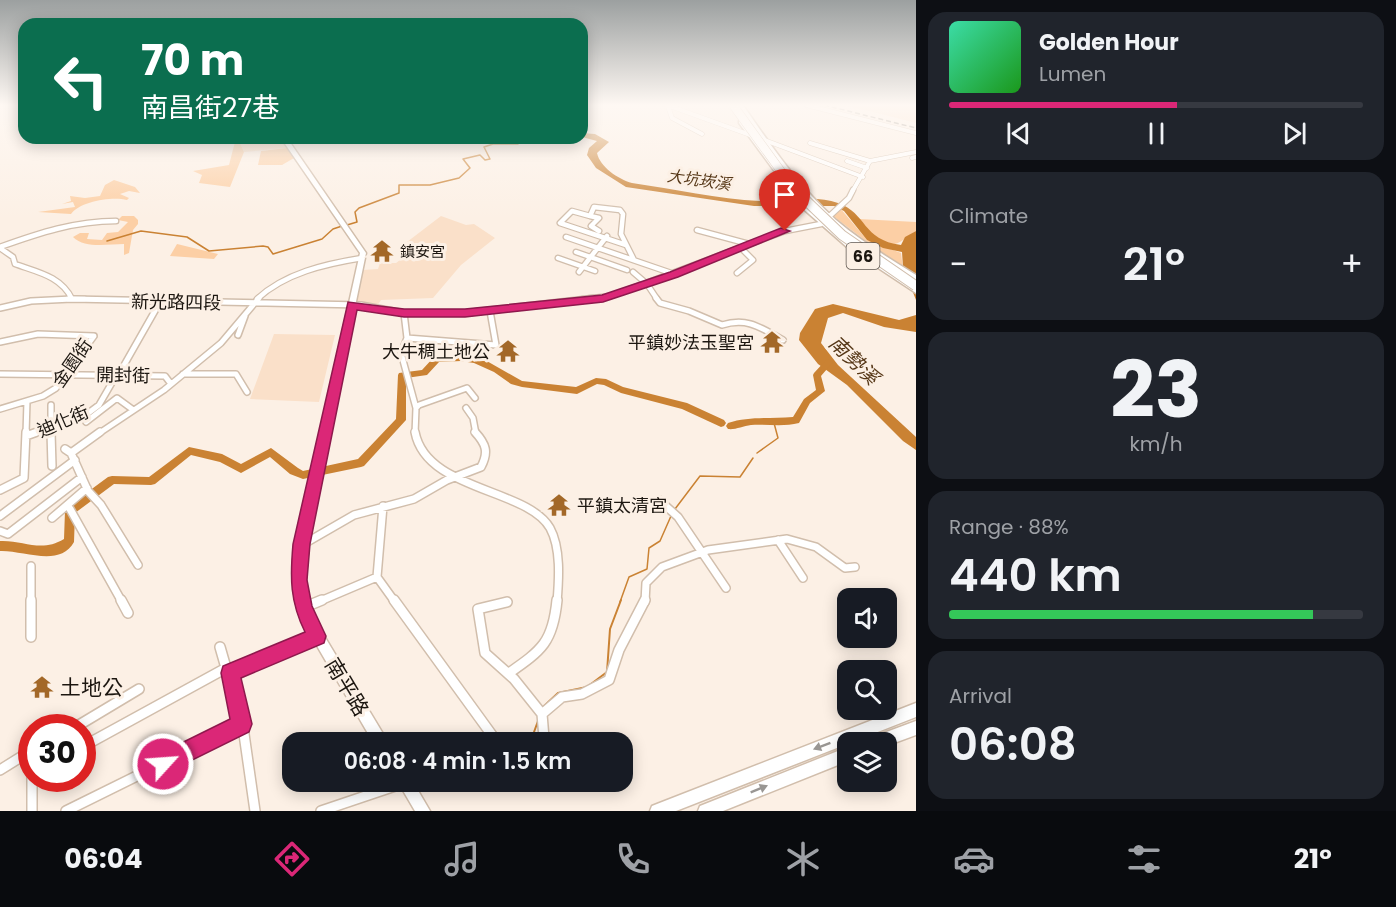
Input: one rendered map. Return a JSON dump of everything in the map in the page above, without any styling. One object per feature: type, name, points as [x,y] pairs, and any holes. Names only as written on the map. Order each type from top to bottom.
[{"type":"highway","name":"66","points":[[761,143],[781,173],[815,212],[854,244],[914,283]]},
{"type":"main road","name":"66","points":[[756,143],[794,197],[821,224],[850,247],[914,283]]},
{"type":"main road","name":"66","points":[[767,143],[819,207],[902,270],[914,283],[916,291]]},
{"type":"main road","points":[[288,144],[363,253],[352,305]]},
{"type":"main road","name":"南平路","points":[[352,305],[312,492],[298,580],[303,608],[317,636],[374,732]]},
{"type":"main road","points":[[657,811],[916,710]]},
{"type":"main road","points":[[897,735],[916,728]]},
{"type":"main road","points":[[705,811],[837,758]]},
{"type":"main road","points":[[411,792],[423,811]]},
{"type":"street","points":[[773,143],[863,177]]},
{"type":"street","points":[[810,143],[867,168]]},
{"type":"street","points":[[850,159],[870,161],[915,156]]},
{"type":"street","points":[[821,224],[828,215],[843,204],[863,177],[870,161]]},
{"type":"street","points":[[850,172],[854,164]]},
{"type":"street","points":[[590,216],[594,207],[620,210],[623,214],[621,234],[634,260]]},
{"type":"street","points":[[599,231],[591,226],[599,218],[572,211],[560,223],[626,245]]},
{"type":"street","points":[[0,247],[53,228],[65,229],[87,221],[116,221]]},
{"type":"street","name":"新光路四段","points":[[0,308],[31,301],[72,299],[352,305],[404,313],[490,311],[603,298],[674,275],[785,231],[821,224]]},
{"type":"street","points":[[697,230],[749,244]]},
{"type":"street","points":[[566,237],[674,275]]},
{"type":"street","points":[[581,269],[606,237]]},
{"type":"street","points":[[0,247],[13,257],[15,264],[50,277],[64,285],[72,299]]},
{"type":"street","points":[[737,273],[753,260],[741,248]]},
{"type":"street","points":[[576,252],[630,271],[647,284],[660,303],[689,311],[722,325],[738,320],[755,325],[783,340]]},
{"type":"street","points":[[0,516],[71,454],[132,409],[171,384],[221,343],[252,304],[271,286],[303,271],[326,264],[362,258]]},
{"type":"street","points":[[558,258],[581,269],[595,271]]},
{"type":"street","name":"迪化街","points":[[26,436],[79,418],[99,405],[160,302]]},
{"type":"street","points":[[238,335],[248,310]]},
{"type":"street","points":[[407,338],[450,340],[465,346],[496,345],[490,311]]},
{"type":"street","points":[[404,313],[403,322],[407,338],[401,353],[416,408],[417,442],[436,465],[456,477],[509,499],[546,521],[551,530],[559,592],[550,638],[509,674]]},
{"type":"street","name":"金園街","points":[[0,342],[39,334],[94,336],[50,393],[0,409]]},
{"type":"street","name":"開封街","points":[[0,374],[67,373],[165,376],[171,384]]},
{"type":"street","points":[[183,374],[236,374],[247,392]]},
{"type":"street","points":[[416,408],[467,388],[475,398]]},
{"type":"street","points":[[86,422],[117,398],[132,409]]},
{"type":"street","points":[[0,490],[21,482],[27,401]]},
{"type":"street","points":[[51,405],[52,466]]},
{"type":"street","points":[[302,544],[354,514],[414,499],[481,466],[487,456],[483,441],[474,431],[472,418],[466,408]]},
{"type":"street","points":[[71,454],[88,489],[138,565]]},
{"type":"street","points":[[0,531],[8,534],[82,477]]},
{"type":"street","points":[[52,518],[88,489]]},
{"type":"street","points":[[659,500],[672,509],[701,553],[717,567],[726,588]]},
{"type":"street","points":[[383,506],[377,577],[490,732]]},
{"type":"street","points":[[70,509],[128,613]]},
{"type":"street","points":[[542,713],[562,697],[582,694],[609,680],[619,650],[645,601],[646,583],[662,567],[701,553],[787,539],[816,547],[842,567],[855,567]]},
{"type":"street","points":[[778,540],[802,578]]},
{"type":"street","points":[[31,566],[31,637]]},
{"type":"street","points":[[303,608],[377,577]]},
{"type":"street","points":[[507,602],[478,609],[485,653],[509,674],[542,713],[544,732]]},
{"type":"street","points":[[96,739],[229,670],[317,636]]},
{"type":"street","points":[[220,646],[229,670],[242,724],[251,772],[255,811]]},
{"type":"street","points":[[96,715],[139,690]]},
{"type":"street","points":[[66,811],[242,724]]},
{"type":"street","points":[[0,770],[18,759]]},
{"type":"street","points":[[32,792],[33,811]]},
{"type":"street","points":[[321,811],[376,792]]},
{"type":"shaded area","points":[[595,143],[608,143],[597,153],[599,158],[610,172],[632,183],[744,200],[829,200],[855,213],[879,238],[901,245],[905,237],[916,231],[916,300],[903,267],[902,252],[883,248],[867,240],[844,211],[834,206],[754,206],[626,187],[596,168],[587,155],[589,148]]},
{"type":"shaded area","points":[[234,144],[240,144],[244,152],[230,187],[199,183],[202,175],[193,171],[229,165]]},
{"type":"shaded area","points":[[240,144],[285,144],[287,148],[244,152]]},
{"type":"shaded area","points":[[287,148],[294,158],[282,165],[258,165],[261,151]]},
{"type":"shaded area","points":[[114,180],[135,187],[140,193],[129,191],[120,194],[129,198],[127,200],[106,199],[89,203],[71,214],[38,212],[75,207],[73,202],[62,204],[71,201],[70,196],[85,198],[100,196],[105,185]]},
{"type":"shaded area","points":[[840,208],[867,240],[901,253],[903,269],[833,216]]},
{"type":"shaded area","points":[[122,216],[134,216],[138,220],[133,230],[129,253],[124,255],[124,244],[90,244],[73,237],[80,233],[89,233],[87,239],[102,240],[107,233],[118,232],[128,222],[118,220]]},
{"type":"shaded area","points":[[441,216],[466,225],[474,224],[495,238],[461,265],[433,298],[381,300],[377,306],[356,302],[363,270],[378,269],[380,263],[396,263],[416,248],[407,242]]},
{"type":"shaded area","points":[[859,219],[916,222],[916,231],[895,244],[889,244],[874,236]]},
{"type":"shaded area","points":[[177,244],[218,254],[214,259],[170,256]]},
{"type":"shaded area","points":[[833,304],[899,320],[916,315],[916,332],[884,327],[843,313],[828,318],[821,343],[838,365],[916,437],[916,450],[903,441],[847,385],[818,364],[799,340],[800,333],[815,309]]},
{"type":"shaded area","points":[[274,334],[335,335],[319,402],[250,399]]},
{"type":"waterway","points":[[347,225],[357,222],[355,212],[359,208],[399,193],[399,185],[430,185],[459,178],[470,168],[463,159],[480,155],[485,160],[490,159],[484,147],[493,144],[518,144]]},
{"type":"waterway","points":[[107,241],[141,231],[187,237],[209,251],[263,246],[268,247],[273,254],[322,239],[333,229],[342,226]]},
{"type":"waterway","points":[[0,546],[42,551],[59,548],[69,542],[70,511],[112,480],[151,481],[189,451],[222,458],[241,469],[271,452],[294,471],[303,475],[361,463],[401,420],[402,375],[424,373],[437,359],[475,360],[500,372],[514,382],[522,384],[577,391],[596,381],[606,382],[621,390],[684,406],[721,423]]},
{"type":"waterway","name":"南勢溪","points":[[731,426],[755,421],[796,420],[807,401],[821,391],[817,375],[829,362]]},
{"type":"waterway","points":[[757,453],[778,438],[774,423]]},
{"type":"waterway","points":[[675,509],[700,476],[740,477],[753,458]]},
{"type":"waterway","points":[[620,602],[629,577],[647,569],[649,548],[660,541],[671,516]]},
{"type":"waterway","points":[[542,708],[558,693],[587,687],[607,672],[610,629],[621,600]]},
{"type":"waterway","points":[[534,732],[538,721]]},
{"type":"place","name":"鎮安宮","points":[[382,251]]},
{"type":"place","name":"平鎮妙法玉聖宮","points":[[772,342]]},
{"type":"place","name":"大牛稠土地公","points":[[508,351]]},
{"type":"place","name":"平鎮太清宮","points":[[559,505]]},
{"type":"place","name":"土地公","points":[[42,687]]},
{"type":"route","points":[[163,764],[242,724],[230,673],[317,636],[303,608],[298,580],[303,534],[352,305],[404,313],[465,313],[603,298],[674,275],[785,231]]},
{"type":"water label","name":"大坑崁溪","points":[[699,180]]}]
